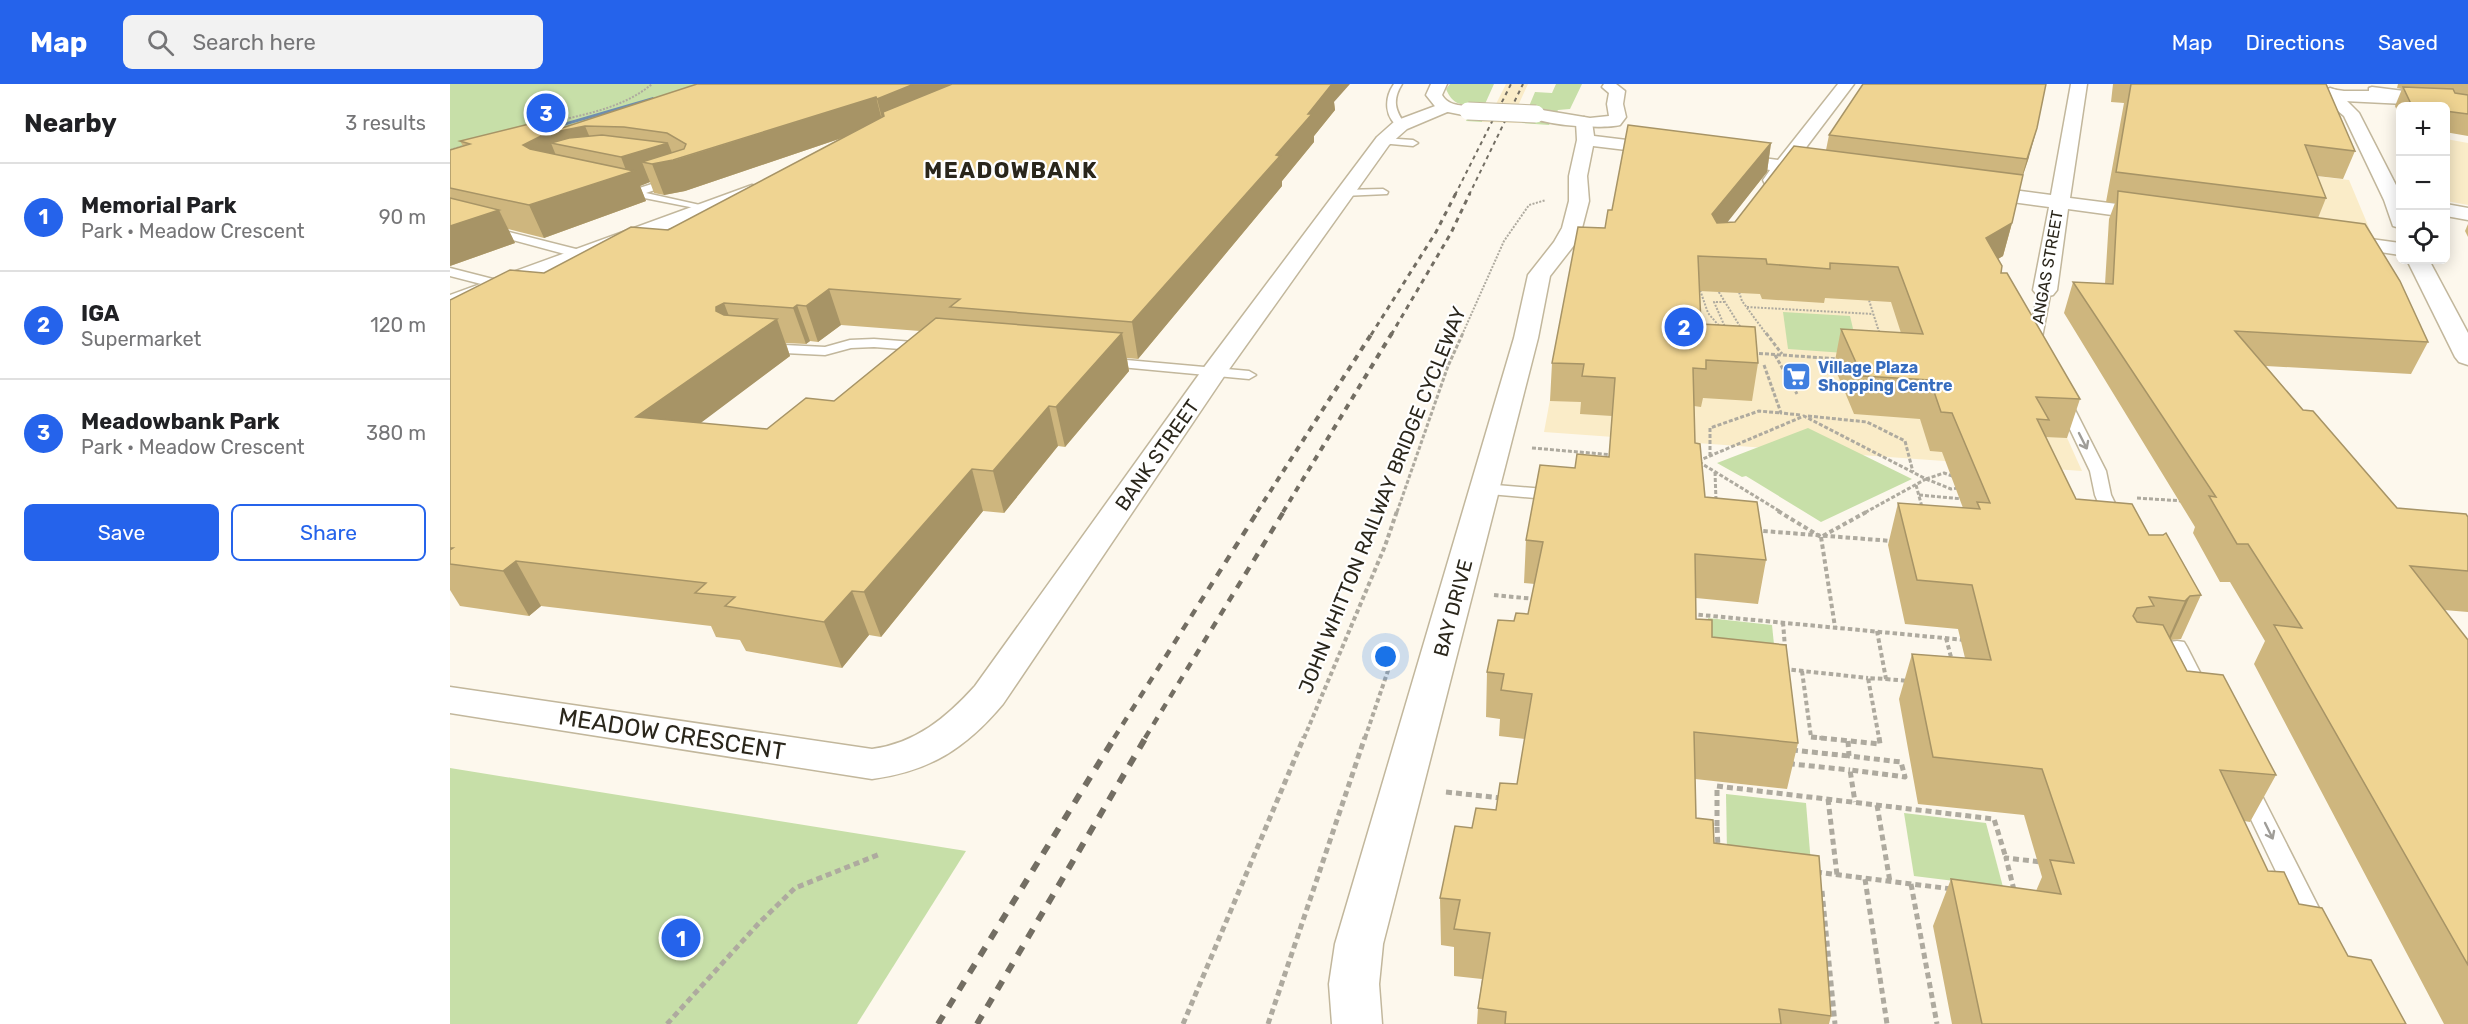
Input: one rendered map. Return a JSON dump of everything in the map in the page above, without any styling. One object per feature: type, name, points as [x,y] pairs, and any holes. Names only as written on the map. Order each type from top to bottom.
[{"type":"street","points":[[1439,84],[1435,91],[1435,98],[1446,108],[1556,116],[1606,112],[1613,119]]},
{"type":"street","points":[[1764,191],[1846,84]]},
{"type":"street","name":"ANGAS STREET","points":[[2045,290],[2079,84]]},
{"type":"street","points":[[2267,84],[2318,87],[2337,103],[2369,92]]},
{"type":"street","points":[[2345,84],[2369,92],[2468,108]]},
{"type":"street","points":[[1593,112],[1617,91],[1613,119]]},
{"type":"street","points":[[2369,92],[2396,197]]},
{"type":"street","points":[[1399,136],[1446,108]]},
{"type":"street","points":[[1593,112],[1681,152]]},
{"type":"street","name":"BAY DRIVE","points":[[1357,1024],[1354,984],[1359,944],[1458,591],[1495,446],[1526,338],[1539,275],[1564,244],[1572,228],[1579,201],[1578,176],[1593,112],[1613,119]]},
{"type":"street","name":"BANK STREET","points":[[894,762],[939,742],[974,714],[1214,372],[1343,193],[1399,136]]},
{"type":"street","points":[[1704,155],[1841,173]]},
{"type":"street","points":[[450,296],[770,180],[450,303]]},
{"type":"street","points":[[1955,188],[2173,218]]},
{"type":"street","points":[[2450,211],[2468,214]]},
{"type":"street","points":[[2310,237],[2396,248]]},
{"type":"street","points":[[2420,264],[2468,357]]},
{"type":"street","name":"MEADOW CRESCENT","points":[[450,700],[848,761],[872,764],[894,762]]},
{"type":"lane","points":[[1398,84],[1389,104],[1399,136]]},
{"type":"lane","points":[[2369,92],[2468,102]]},
{"type":"lane","points":[[634,193],[691,175]]},
{"type":"lane","points":[[612,189],[696,207]]},
{"type":"lane","points":[[1343,193],[1383,192]]},
{"type":"lane","points":[[450,220],[572,252]]},
{"type":"lane","points":[[450,272],[489,282]]},
{"type":"lane","name":"ANGAS STREET","points":[[2044,364],[2034,343],[2045,290]]},
{"type":"lane","points":[[749,347],[813,351],[839,348],[850,344],[874,343],[940,348]]},
{"type":"lane","points":[[1095,362],[1249,375]]},
{"type":"lane","points":[[2055,385],[2098,471],[2103,495],[2124,542]]},
{"type":"lane","points":[[1484,489],[1565,496]]},
{"type":"lane","points":[[2177,658],[2213,718]]},
{"type":"lane","points":[[2239,771],[2328,951]]},
{"type":"path","points":[[525,129],[629,100],[644,93],[652,84]]},
{"type":"path","points":[[450,150],[467,145]]},
{"type":"path","name":"JOHN WHITTON RAILWAY BRIDGE CYCLEWAY","points":[[1183,1024],[1385,546],[1448,366],[1504,241],[1529,205],[1551,200],[1579,201]]},
{"type":"path","points":[[1697,281],[1708,313],[1726,336]]},
{"type":"path","points":[[1735,281],[1742,301],[1782,355]]},
{"type":"path","points":[[1714,285],[1741,329]]},
{"type":"path","points":[[1865,288],[1882,343]]},
{"type":"path","points":[[1720,328],[1725,327],[1714,302],[1724,302]]},
{"type":"path","points":[[1746,307],[1874,314]]},
{"type":"path","points":[[1751,353],[1841,359]]},
{"type":"path","points":[[1774,354],[1797,394]]},
{"type":"path","points":[[1764,365],[1781,413]]},
{"type":"path","points":[[1710,456],[1710,428],[1759,411],[1867,422],[1905,441],[1912,472]]},
{"type":"path","points":[[1804,416],[1698,461],[1821,537],[1835,627]]},
{"type":"path","points":[[1804,416],[1926,479],[1951,489],[1968,486]]},
{"type":"path","points":[[1495,446],[1615,455]]},
{"type":"path","points":[[1715,472],[1716,500],[1726,506]]},
{"type":"path","points":[[1821,537],[1926,479],[1944,473],[1966,480]]},
{"type":"path","points":[[1916,485],[1923,512]]},
{"type":"path","points":[[1919,495],[1973,499]]},
{"type":"path","points":[[2103,495],[2186,502]]},
{"type":"path","points":[[1754,525],[1763,531],[1821,537],[1892,541],[1900,536]]},
{"type":"path","points":[[1458,591],[1547,600]]},
{"type":"path","points":[[1687,613],[1970,641]]},
{"type":"path","points":[[1699,614],[1699,626]]},
{"type":"path","points":[[1783,622],[1787,669]]},
{"type":"path","points":[[1877,631],[1886,679]]},
{"type":"path","points":[[1946,638],[1954,667]]},
{"type":"path","points":[[1268,1024],[1394,653]]},
{"type":"path","points":[[1776,668],[1917,682]]},
{"type":"path","points":[[1802,671],[1811,737],[1880,744],[1868,678]]},
{"type":"path","points":[[1848,741],[1849,756]]},
{"type":"path","points":[[1790,749],[1901,762],[1905,777],[1850,770],[1792,764],[1790,749]]},
{"type":"path","points":[[1850,770],[1856,802]]},
{"type":"path","points":[[1718,859],[1717,786],[1994,819],[2015,896],[2004,895]]},
{"type":"path","points":[[1470,795],[1513,800]]},
{"type":"path","points":[[1828,800],[1837,875]]},
{"type":"path","points":[[1876,805],[1890,882]]},
{"type":"path","points":[[1698,824],[1717,826]]},
{"type":"path","points":[[667,1024],[759,923],[795,888],[880,854]]},
{"type":"path","points":[[2006,858],[2053,863]]},
{"type":"path","points":[[1808,871],[1957,890]]},
{"type":"path","points":[[1820,872],[1835,1024]]},
{"type":"path","points":[[1865,879],[1887,1024]]},
{"type":"path","points":[[1911,884],[1937,1024]]},
{"type":"shaded area","points":[[1506,84],[1528,84],[1517,108],[1528,109],[1522,123],[1482,122],[1486,108],[1494,108]]},
{"type":"shaded area","points":[[2450,140],[2468,143],[2468,205],[2450,202]]},
{"type":"shaded area","points":[[2197,162],[2349,180],[2375,242],[2203,218]]},
{"type":"shaded area","name":"Village Plaza Shopping Centre","points":[[1576,260],[1996,280],[2082,471],[1544,432]]},
{"type":"green space","points":[[450,84],[721,84],[450,174]]},
{"type":"green space","points":[[1450,84],[1494,84],[1485,104],[1482,122],[1466,121],[1473,106],[1460,104],[1453,100],[1446,89]]},
{"type":"green space","points":[[1556,84],[1582,84],[1570,109],[1558,110],[1549,125],[1522,123],[1535,92],[1552,93]]},
{"type":"green space","points":[[1783,312],[1850,316],[1859,354],[1788,349]]},
{"type":"green space","points":[[1808,428],[1912,479],[1821,522],[1746,476],[1742,477],[1717,463]]},
{"type":"green space","points":[[1708,618],[1772,625],[1776,664],[1709,658]]},
{"type":"green space","points":[[450,768],[966,851],[857,1024],[450,1024]]},
{"type":"green space","points":[[1726,794],[1806,803],[1811,864],[1727,853]]},
{"type":"green space","points":[[1904,813],[1986,823],[2003,887],[1914,876]]},
{"type":"building","points":[[697,84],[914,84],[877,99],[876,97],[673,160],[652,164],[642,162],[684,149],[686,144],[667,133],[624,127],[585,126],[545,134],[523,145],[530,149],[634,171],[529,205],[450,188],[450,150],[470,144],[460,141],[529,124],[559,129]]},
{"type":"building","points":[[952,84],[1332,84],[1308,114],[1312,114],[1276,155],[1280,156],[1132,322],[950,307],[960,299],[829,289],[806,306],[797,305],[793,308],[724,303],[716,307],[716,311],[724,315],[777,319],[636,417],[767,429],[806,398],[834,401],[936,318],[1122,333],[1056,407],[1049,406],[993,471],[972,469],[864,592],[852,591],[824,622],[725,606],[735,597],[695,593],[706,583],[516,561],[503,571],[450,564],[450,550],[453,548],[450,548],[450,300],[510,270],[544,273],[631,227],[668,230],[884,116],[883,112]]},
{"type":"building","points":[[1863,84],[2046,84],[2037,128],[2027,159],[1829,135]]},
{"type":"building","points":[[2131,84],[2326,84],[2355,151],[2305,145],[2326,198],[2116,172]]},
{"type":"building","points":[[2403,87],[2453,89],[2455,93],[2468,95],[2468,114],[2450,112],[2450,102],[2410,102]]},
{"type":"building","points":[[1628,125],[1771,143],[1712,214],[1717,223],[1735,222],[1794,146],[2023,175],[2012,223],[1986,238],[2002,266],[2001,273],[2007,273],[2080,399],[2036,397],[2049,420],[2037,419],[2076,499],[2132,504],[2149,535],[2166,533],[2201,595],[2190,596],[2185,601],[2149,597],[2154,606],[2137,608],[2133,616],[2137,622],[2163,625],[2187,671],[2223,675],[2276,775],[2220,770],[2268,871],[2284,872],[2299,904],[2322,908],[2348,956],[2371,960],[2406,1024],[1982,1024],[1951,879],[2061,894],[2050,860],[2074,863],[2042,769],[1933,757],[1912,654],[1991,660],[1972,585],[1917,580],[1898,503],[1980,509],[1977,502],[1990,503],[1952,413],[1941,412],[1930,380],[1862,376],[1841,329],[1923,334],[1898,267],[1830,263],[1830,269],[1767,264],[1766,259],[1698,256],[1701,324],[1755,327],[1758,363],[1706,360],[1706,369],[1693,368],[1695,443],[1700,444],[1705,497],[1757,502],[1766,560],[1695,554],[1696,619],[1712,620],[1712,637],[1786,645],[1798,743],[1694,732],[1696,818],[1713,820],[1714,843],[1819,856],[1831,1016],[1779,1009],[1781,1024],[1505,1024],[1506,1012],[1478,1008],[1490,933],[1454,929],[1460,900],[1440,898],[1455,826],[1472,828],[1476,808],[1496,810],[1500,783],[1517,784],[1532,694],[1501,690],[1504,674],[1487,672],[1498,620],[1514,621],[1516,613],[1528,614],[1543,542],[1526,540],[1540,465],[1575,468],[1577,454],[1609,457],[1615,378],[1582,376],[1584,364],[1552,363],[1578,227],[1605,228],[1608,210],[1612,210]]},
{"type":"building","points":[[602,135],[668,143],[621,157],[551,143],[569,138]]},
{"type":"building","points":[[2118,191],[2365,224],[2400,281],[2428,342],[2235,331],[2303,410],[2313,411],[2397,508],[2466,514],[2468,517],[2468,571],[2410,566],[2468,640],[2468,965],[2274,625],[2302,628],[2248,544],[2237,544],[2209,496],[2216,497],[2073,282],[2113,284]]},
{"type":"building","points":[[450,198],[499,210],[450,226]]},
{"type":"waterway","points":[[533,133],[653,99]]},
{"type":"railway","points":[[1455,195],[1511,84]]},
{"type":"railway","points":[[1469,195],[1523,84]]},
{"type":"railway","points":[[1371,335],[1436,232],[1456,193]]},
{"type":"railway","points":[[1391,335],[1451,233],[1470,193]]},
{"type":"railway","points":[[1257,512],[1372,333]]},
{"type":"railway","points":[[1283,512],[1392,333]]},
{"type":"railway","points":[[1114,738],[1258,511]]},
{"type":"railway","points":[[1145,738],[1284,511]]},
{"type":"railway","points":[[938,1024],[1115,737]]},
{"type":"railway","points":[[977,1024],[1146,737]]},
{"type":"place","name":"Meadowbank Park","points":[[546,113]]},
{"type":"place","name":"IGA","points":[[1684,327]]},
{"type":"place","name":"Village Plaza Shopping Centre","points":[[1797,376]]},
{"type":"place","name":"Memorial Park","points":[[681,938]]},
{"type":"district","name":"MEADOWBANK","points":[[1011,170]]}]
